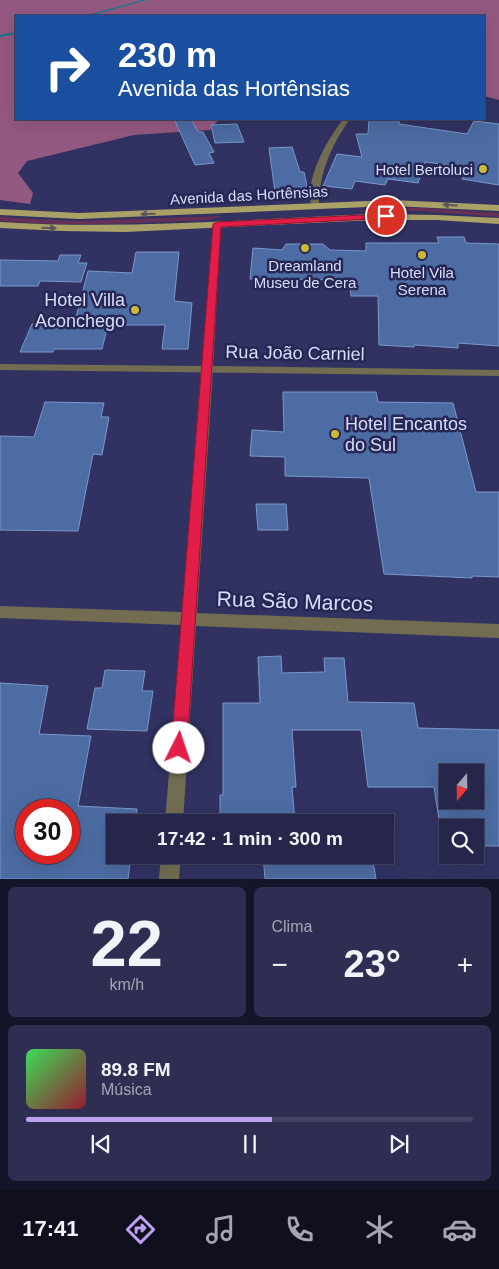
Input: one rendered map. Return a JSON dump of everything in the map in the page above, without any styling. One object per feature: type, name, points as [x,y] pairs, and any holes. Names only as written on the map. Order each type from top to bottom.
[{"type":"main road","name":"Avenida das Hortênsias","points":[[0,212],[79,216],[361,203],[445,204],[499,208]]},
{"type":"main road","points":[[217,224],[224,217],[324,209],[361,203]]},
{"type":"main road","name":"Avenida das Hortênsias","points":[[0,225],[87,229],[386,216],[499,221]]},
{"type":"street","points":[[315,206],[316,182],[321,161],[332,139],[345,120]]},
{"type":"street","points":[[175,814],[217,224]]},
{"type":"street","name":"Rua João Carniel","points":[[0,367],[499,373]]},
{"type":"street","name":"Rua São Marcos","points":[[0,612],[499,631]]},
{"type":"street","points":[[169,879],[170,864]]},
{"type":"shaded area","points":[[0,0],[499,0],[499,100],[485,96],[485,15],[15,15],[15,120],[218,120],[210,130],[134,135],[27,161],[18,173],[33,193],[30,204],[0,200]]},
{"type":"shaded area","points":[[384,208],[423,208],[499,213],[499,217],[419,211],[355,211]]},
{"type":"shaded area","points":[[222,216],[209,220],[104,224],[0,221],[0,217],[77,221]]},
{"type":"building","points":[[174,120],[192,120],[198,132],[203,132],[214,152],[209,153],[214,163],[195,165]]},
{"type":"building","points":[[369,120],[399,120],[399,124],[467,134],[474,121],[499,124],[499,185],[462,179],[467,167],[425,162],[418,183],[388,179],[385,185],[355,181],[352,189],[323,186],[337,154],[362,157],[356,134],[368,134]]},
{"type":"building","points":[[237,124],[244,142],[215,143],[211,125]]},
{"type":"building","points":[[292,147],[300,172],[304,172],[308,191],[275,192],[269,148]]},
{"type":"building","points":[[437,237],[464,237],[466,243],[499,244],[499,346],[458,343],[458,348],[379,345],[378,296],[351,296],[349,280],[250,279],[253,248],[282,250],[286,244],[323,244],[330,250],[366,251],[366,243],[439,243]]},
{"type":"building","points":[[136,252],[179,252],[174,301],[192,303],[188,349],[162,349],[165,325],[108,325],[102,349],[54,349],[53,352],[20,352],[32,324],[74,325],[88,271],[132,273]]},
{"type":"building","points":[[60,255],[81,255],[78,263],[87,263],[81,282],[40,281],[38,286],[0,286],[0,260],[58,261]]},
{"type":"building","points":[[283,392],[376,392],[378,402],[453,403],[476,492],[499,492],[499,577],[472,576],[472,578],[384,574],[369,478],[285,476],[285,457],[250,456],[252,430],[284,432]]},
{"type":"building","points":[[45,402],[104,403],[101,417],[109,417],[102,455],[93,454],[78,531],[0,530],[0,436],[34,437]]},
{"type":"building","points":[[256,504],[286,504],[288,530],[258,530]]},
{"type":"building","points":[[281,656],[282,673],[325,672],[324,658],[344,658],[348,702],[414,703],[418,728],[499,730],[499,846],[484,846],[484,819],[439,819],[434,787],[368,787],[361,730],[292,730],[296,787],[292,787],[294,814],[220,814],[220,795],[223,795],[223,703],[260,703],[258,657]]},
{"type":"building","points":[[105,670],[145,671],[142,691],[153,691],[147,731],[87,729],[95,688],[102,688]]},
{"type":"building","points":[[0,683],[48,686],[39,734],[91,736],[79,799],[15,799],[15,864],[80,864],[80,806],[137,809],[137,814],[106,814],[106,864],[130,864],[128,879],[0,879]]},
{"type":"building","points":[[264,864],[374,864],[376,879],[265,879]]},
{"type":"waterway","points":[[90,15],[146,0]]},
{"type":"waterway","points":[[0,36],[15,33]]},
{"type":"place","name":"Hotel Bertoluci","points":[[483,169]]},
{"type":"place","name":"Dreamland Museu de Cera","points":[[305,248]]},
{"type":"place","name":"Hotel Vila Serena","points":[[422,255]]},
{"type":"place","name":"Hotel Villa Aconchego","points":[[135,310]]},
{"type":"place","name":"Hotel Encantos do Sul","points":[[335,434]]},
{"type":"route","points":[[179,748],[217,224],[386,216]]}]
